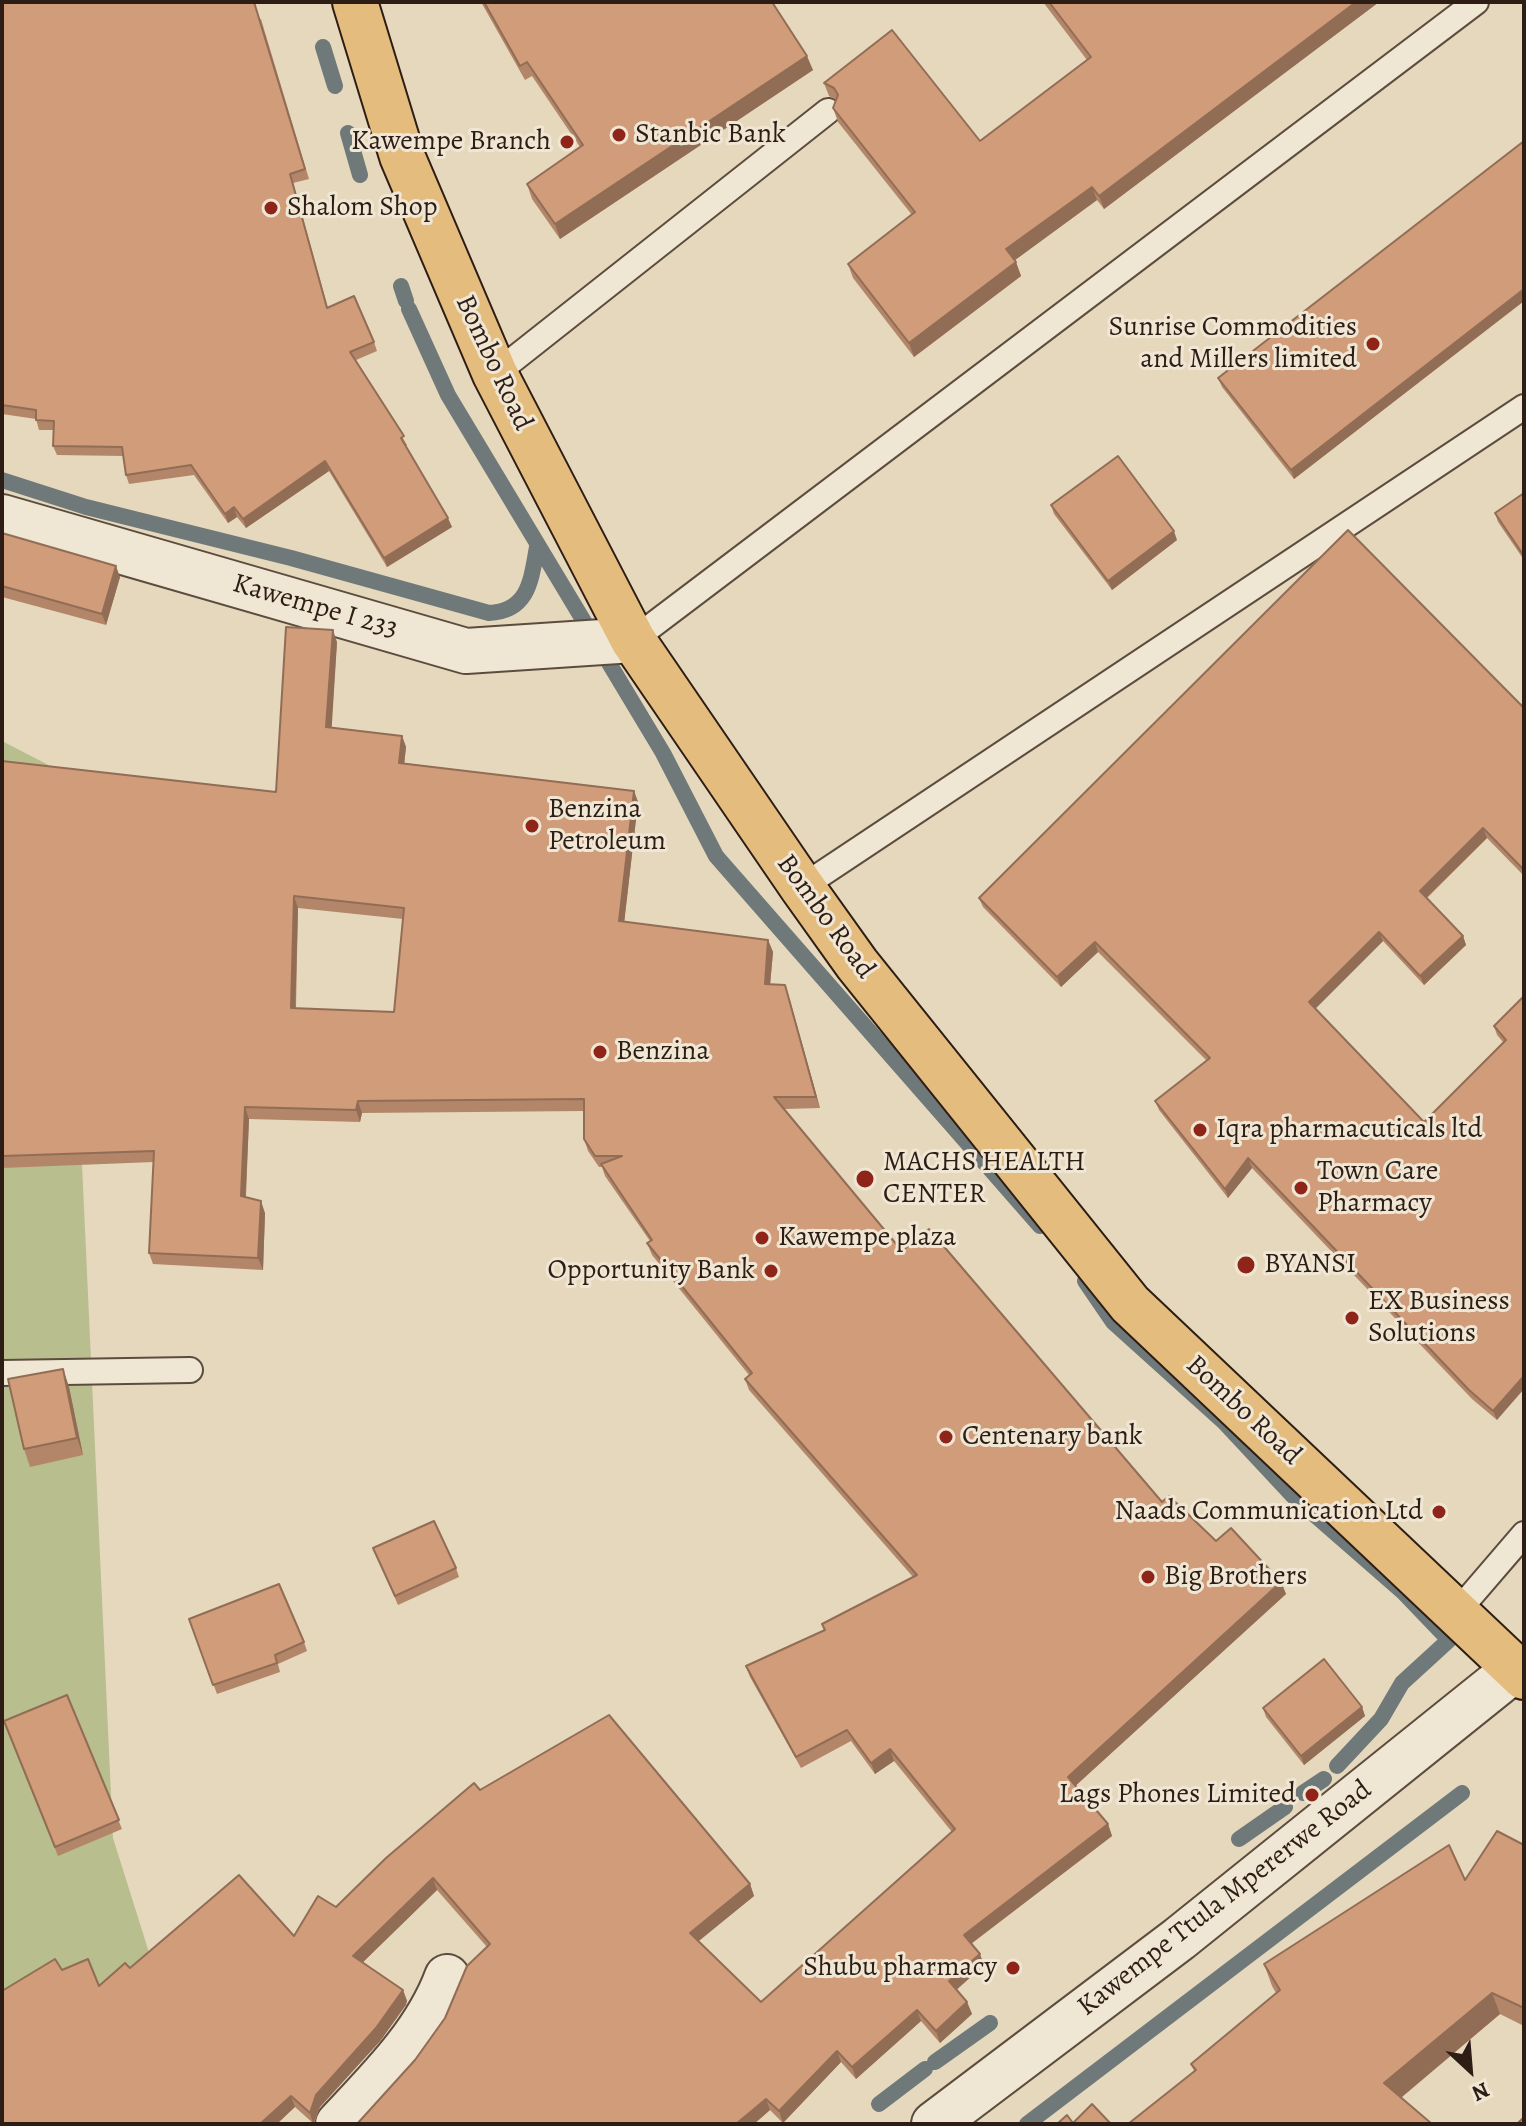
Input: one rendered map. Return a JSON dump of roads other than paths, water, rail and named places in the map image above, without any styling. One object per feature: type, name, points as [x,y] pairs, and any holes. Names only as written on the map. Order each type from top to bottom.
[{"type":"main road","name":"Bombo Road","points":[[355,2],[402,156],[495,374],[633,640],[802,887],[857,964],[1130,1304],[1519,1673]]},
{"type":"street","name":"Kawempe I 233","points":[[2,517],[466,651],[633,640]]},
{"type":"street","name":"Kawempe Ttula Mpererwe Road","points":[[934,2124],[1179,1939],[1519,1673]]},
{"type":"street","points":[[338,2124],[405,2048],[438,2001],[447,1977]]},
{"type":"lane","points":[[633,640],[1476,2]]},
{"type":"lane","points":[[495,374],[828,111]]},
{"type":"lane","points":[[802,887],[1524,407]]},
{"type":"lane","points":[[2,1373],[190,1370]]},
{"type":"lane","points":[[1457,1612],[1524,1534]]},
{"type":"waterway","points":[[323,47],[335,86]]},
{"type":"waterway","points":[[348,133],[360,175]]},
{"type":"waterway","points":[[401,286],[406,301]]},
{"type":"waterway","points":[[409,309],[448,395],[663,753],[716,856],[1040,1226]]},
{"type":"waterway","points":[[2,480],[86,507],[291,558],[489,613],[513,606],[526,592],[537,547]]},
{"type":"waterway","points":[[1085,1281],[1113,1322],[1224,1422],[1293,1496],[1403,1592],[1449,1640],[1402,1683],[1381,1719],[1337,1766]]},
{"type":"waterway","points":[[1303,1793],[1324,1779]]},
{"type":"waterway","points":[[1027,2124],[1462,1793]]},
{"type":"waterway","points":[[1239,1839],[1285,1807]]},
{"type":"waterway","points":[[935,2062],[990,2023]]},
{"type":"waterway","points":[[879,2104],[925,2069]]},
{"type":"place","name":"Stanbic Bank","points":[[619,135]]},
{"type":"place","name":"Kawempe Branch","points":[[567,142]]},
{"type":"place","name":"Shalom Shop","points":[[271,208]]},
{"type":"place","name":"Sunrise Commodities and Millers limited","points":[[1373,344]]},
{"type":"place","name":"Benzina Petroleum","points":[[532,826]]},
{"type":"place","name":"Benzina","points":[[600,1052]]},
{"type":"place","name":"Iqra pharmacuticals ltd","points":[[1200,1130]]},
{"type":"place","name":"MACHS HEALTH CENTER","points":[[865,1179]]},
{"type":"place","name":"Town Care Pharmacy","points":[[1301,1188]]},
{"type":"place","name":"Kawempe plaza","points":[[762,1238]]},
{"type":"place","name":"BYANSI","points":[[1246,1265]]},
{"type":"place","name":"Opportunity Bank","points":[[771,1271]]},
{"type":"place","name":"EX Business Solutions","points":[[1352,1318]]},
{"type":"place","name":"Centenary bank","points":[[946,1437]]},
{"type":"place","name":"Naads Communication Ltd","points":[[1439,1512]]},
{"type":"place","name":"Big Brothers","points":[[1148,1577]]},
{"type":"place","name":"Lags Phones Limited","points":[[1312,1795]]},
{"type":"place","name":"Shubu pharmacy","points":[[1013,1968]]}]
